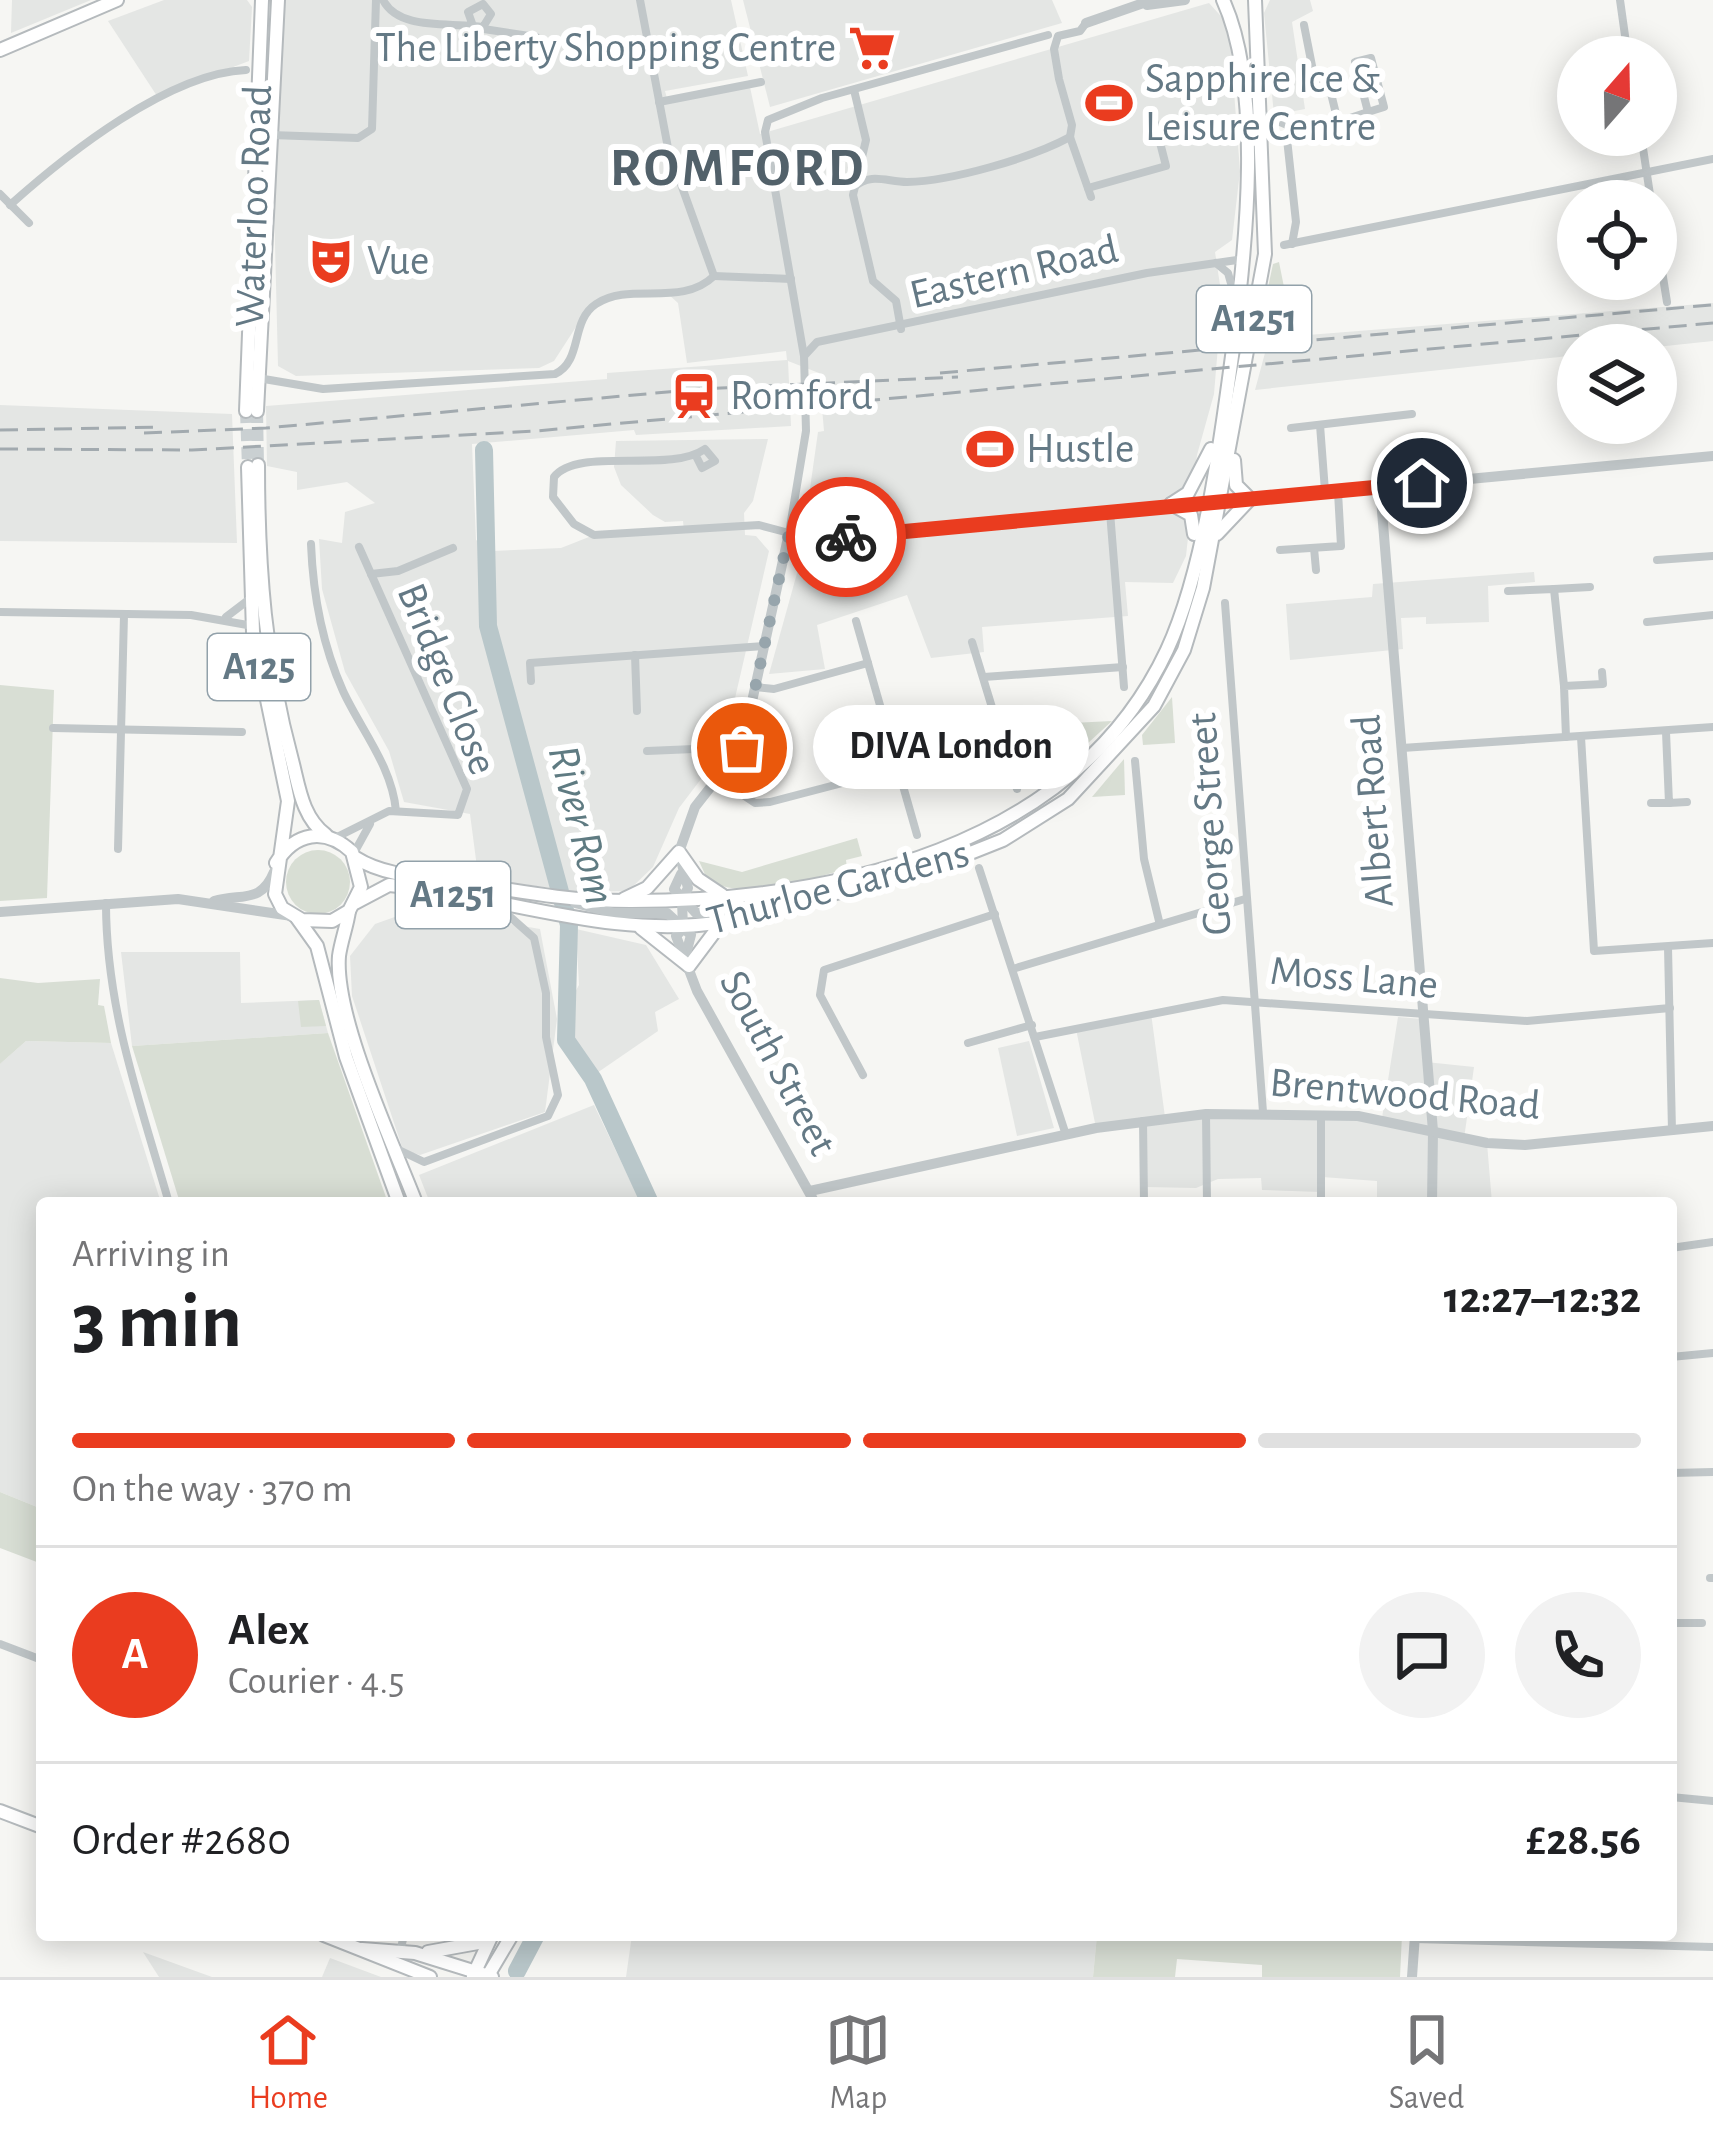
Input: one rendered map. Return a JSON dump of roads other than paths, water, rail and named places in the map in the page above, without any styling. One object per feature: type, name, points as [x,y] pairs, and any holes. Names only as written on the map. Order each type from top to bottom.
[{"type":"main road","points":[[0,50],[94,4],[117,0]]},
{"type":"main road","name":"Waterloo Road","points":[[252,411],[262,0]]},
{"type":"main road","name":"Waterloo Road","points":[[253,375],[278,0]]},
{"type":"main road","name":"A1251","points":[[1206,502],[1244,259],[1244,115],[1234,27],[1224,0],[1252,0],[1263,115],[1264,254],[1221,501]]},
{"type":"main road","points":[[1244,259],[1265,221]]},
{"type":"main road","name":"A1251","points":[[1215,537],[1250,499],[1234,480],[1235,416]]},
{"type":"main road","name":"A1251","points":[[1171,504],[1191,489],[1220,426]]},
{"type":"main road","name":"A125","points":[[275,867],[288,801],[253,626],[253,466],[266,658],[301,797],[331,837]]},
{"type":"main road","name":"Thurloe Gardens","points":[[683,929],[930,869],[1003,840],[1068,799],[1154,706],[1184,650],[1221,501]]},
{"type":"main road","name":"Thurloe Gardens","points":[[682,900],[798,889],[938,851],[998,825],[1058,788],[1102,748],[1137,703],[1167,650],[1206,502]]},
{"type":"main road","name":"A1251","points":[[1171,504],[1185,509],[1194,523],[1192,565]]},
{"type":"main road","points":[[397,1197],[346,1058],[317,946],[274,895],[275,867],[301,838],[331,837],[355,855],[361,887],[339,958],[345,997],[414,1197]]},
{"type":"main road","points":[[620,901],[647,888],[679,853],[698,879],[729,897]]},
{"type":"main road","name":"A1251","points":[[355,855],[384,871],[555,908],[575,918],[683,929]]},
{"type":"main road","name":"A1251","points":[[352,907],[389,885],[555,908],[572,902],[682,900]]},
{"type":"main road","points":[[294,917],[316,923],[352,907]]},
{"type":"main road","points":[[688,960],[727,920]]},
{"type":"main road","name":"A1251","points":[[636,926],[688,960]]},
{"type":"main road","points":[[0,1811],[36,1825]]},
{"type":"main road","points":[[340,1941],[483,1975]]},
{"type":"main road","points":[[405,1957],[476,1941]]},
{"type":"main road","points":[[483,1975],[489,1941]]},
{"type":"main road","points":[[483,1975],[509,1941]]},
{"type":"main road","points":[[405,1957],[430,1977]]},
{"type":"main road","points":[[500,1957],[503,1977]]},
{"type":"street","points":[[270,135],[358,138],[371,129],[379,0]]},
{"type":"street","points":[[379,0],[392,15],[403,19],[472,26],[483,27],[491,14],[483,4],[468,12],[473,26],[477,28],[536,37]]},
{"type":"street","points":[[640,0],[674,168],[714,276]]},
{"type":"street","points":[[901,328],[896,301],[871,274],[854,187],[866,140],[854,89],[1080,31],[1086,22],[1148,2],[1185,0]]},
{"type":"street","points":[[1620,0],[1625,36]]},
{"type":"street","points":[[1304,25],[1315,81],[1327,77],[1338,122]]},
{"type":"street","points":[[1053,36],[1072,124],[1070,137],[1090,193],[1166,166],[1155,123]]},
{"type":"street","points":[[1368,112],[1355,62],[1371,58],[1384,107],[1287,140],[1285,156],[1296,222],[1288,245],[1713,159]]},
{"type":"street","points":[[10,205],[98,136],[199,77],[246,70]]},
{"type":"street","points":[[659,102],[761,82]]},
{"type":"street","name":"South Street","points":[[813,1197],[711,1017],[677,942],[688,882],[681,874],[679,853],[695,807],[742,748],[789,533],[806,430],[804,356],[765,132],[768,119],[854,89]]},
{"type":"street","points":[[1263,115],[1305,133]]},
{"type":"street","points":[[854,187],[878,178],[905,182],[941,177],[1070,137]]},
{"type":"street","points":[[1644,156],[1648,180]]},
{"type":"street","points":[[0,194],[29,223]]},
{"type":"street","name":"Eastern Road","points":[[804,356],[817,342],[1147,273],[1244,259]]},
{"type":"street","points":[[1216,263],[1228,273],[1238,308]]},
{"type":"street","points":[[253,375],[323,389],[555,374],[567,366],[581,320],[598,302],[684,291],[714,276],[791,279]]},
{"type":"street","points":[[1291,428],[1412,414]]},
{"type":"street","points":[[1280,550],[1341,546],[1320,425]]},
{"type":"street","points":[[696,456],[561,468],[554,477],[553,497],[578,527],[594,535],[759,525],[822,540],[1713,456]]},
{"type":"street","name":"Albert Road","points":[[1380,487],[1433,1131],[1432,1197]]},
{"type":"street","points":[[1110,512],[1124,687]]},
{"type":"street","points":[[311,544],[326,646],[343,690],[375,745],[396,811]]},
{"type":"street","name":"Bridge Close","points":[[331,837],[396,811],[458,815],[467,789],[359,547]]},
{"type":"street","points":[[371,574],[398,571],[453,548]]},
{"type":"street","points":[[1314,548],[1316,569]]},
{"type":"street","points":[[1657,560],[1713,556]]},
{"type":"street","points":[[1508,591],[1590,587]]},
{"type":"street","points":[[1554,589],[1566,737]]},
{"type":"street","points":[[225,618],[251,598]]},
{"type":"street","name":"George Street","points":[[1212,608],[1225,605],[1263,1112]]},
{"type":"street","points":[[0,612],[225,618],[253,626]]},
{"type":"street","points":[[118,849],[124,615]]},
{"type":"street","points":[[1647,622],[1713,615]]},
{"type":"street","points":[[856,621],[917,836]]},
{"type":"street","points":[[972,642],[1017,789]]},
{"type":"street","points":[[531,681],[530,663],[764,646]]},
{"type":"street","points":[[635,655],[637,710]]},
{"type":"street","points":[[756,687],[774,689],[868,663]]},
{"type":"street","points":[[984,677],[1123,667]]},
{"type":"street","points":[[1564,686],[1603,684],[1602,672]]},
{"type":"street","points":[[52,728],[242,732]]},
{"type":"street","points":[[1402,748],[1713,728]]},
{"type":"street","points":[[1666,732],[1669,803]]},
{"type":"street","points":[[1581,737],[1594,951],[1713,943]]},
{"type":"street","points":[[647,751],[742,748]]},
{"type":"street","points":[[1135,761],[1144,859],[1159,921]]},
{"type":"street","points":[[719,779],[755,803],[896,769]]},
{"type":"street","points":[[1651,803],[1688,802]]},
{"type":"street","points":[[355,855],[371,823]]},
{"type":"street","points":[[0,912],[256,896],[275,867]]},
{"type":"street","points":[[979,868],[1016,968],[1066,1135]]},
{"type":"street","points":[[1016,968],[1159,921],[1245,899]]},
{"type":"street","points":[[682,900],[695,914],[719,912],[727,920]]},
{"type":"street","points":[[106,902],[107,970],[117,1028],[167,1197]]},
{"type":"street","points":[[212,902],[230,910],[294,917]]},
{"type":"street","points":[[394,1145],[407,1158],[424,1162],[548,1116],[558,1095],[534,938],[493,902]]},
{"type":"street","points":[[572,902],[614,913],[667,914],[683,929]]},
{"type":"street","points":[[863,1075],[820,994],[824,970],[995,914]]},
{"type":"street","points":[[1668,947],[1672,1131]]},
{"type":"street","name":"Moss Lane","points":[[1035,1037],[1223,1000],[1527,1021],[1670,1008]]},
{"type":"street","points":[[968,1043],[1032,1025]]},
{"type":"street","points":[[1321,1197],[1322,1113]]},
{"type":"street","name":"Brentwood Road","points":[[813,1197],[1066,1135],[1206,1114],[1322,1113],[1487,1143],[1526,1144],[1713,1126]]},
{"type":"street","points":[[1206,1114],[1207,1197]]},
{"type":"street","points":[[1143,1120],[1144,1197]]},
{"type":"street","points":[[1677,1247],[1713,1242]]},
{"type":"street","points":[[1677,1356],[1713,1353]]},
{"type":"street","points":[[1677,1473],[1713,1472]]},
{"type":"street","points":[[1677,1623],[1702,1623]]},
{"type":"street","points":[[0,1644],[36,1658]]},
{"type":"street","points":[[1677,1798],[1713,1801]]},
{"type":"street","points":[[404,1941],[405,1957]]},
{"type":"street","points":[[1412,1977],[1415,1941]]},
{"type":"street","points":[[1534,1941],[1713,1947]]},
{"type":"waterway","name":"River Rom","points":[[484,450],[488,626],[569,925],[566,1040],[593,1079],[647,1197]]},
{"type":"waterway","name":"River Rom","points":[[517,1971],[533,1941]]},
{"type":"tunnel","points":[[246,411],[248,467]]},
{"type":"tunnel","points":[[257,411],[258,465]]},
{"type":"railway","points":[[940,373],[1711,305]]},
{"type":"railway","points":[[0,449],[192,450],[536,431],[1713,323]]},
{"type":"railway","points":[[144,433],[266,428],[701,389],[958,377]]},
{"type":"railway","points":[[0,430],[162,427]]},
{"type":"place","name":"The Liberty Shopping Centre","points":[[872,48]]},
{"type":"place","name":"Sapphire Ice & Leisure Centre","points":[[1109,103]]},
{"type":"place","name":"Vue","points":[[331,261]]},
{"type":"place","name":"Romford","points":[[694,396]]},
{"type":"place","name":"Hustle","points":[[990,449]]},
{"type":"place","name":"DIVA London","points":[[742,748]]},
{"type":"district","name":"ROMFORD","points":[[738,169]]}]
